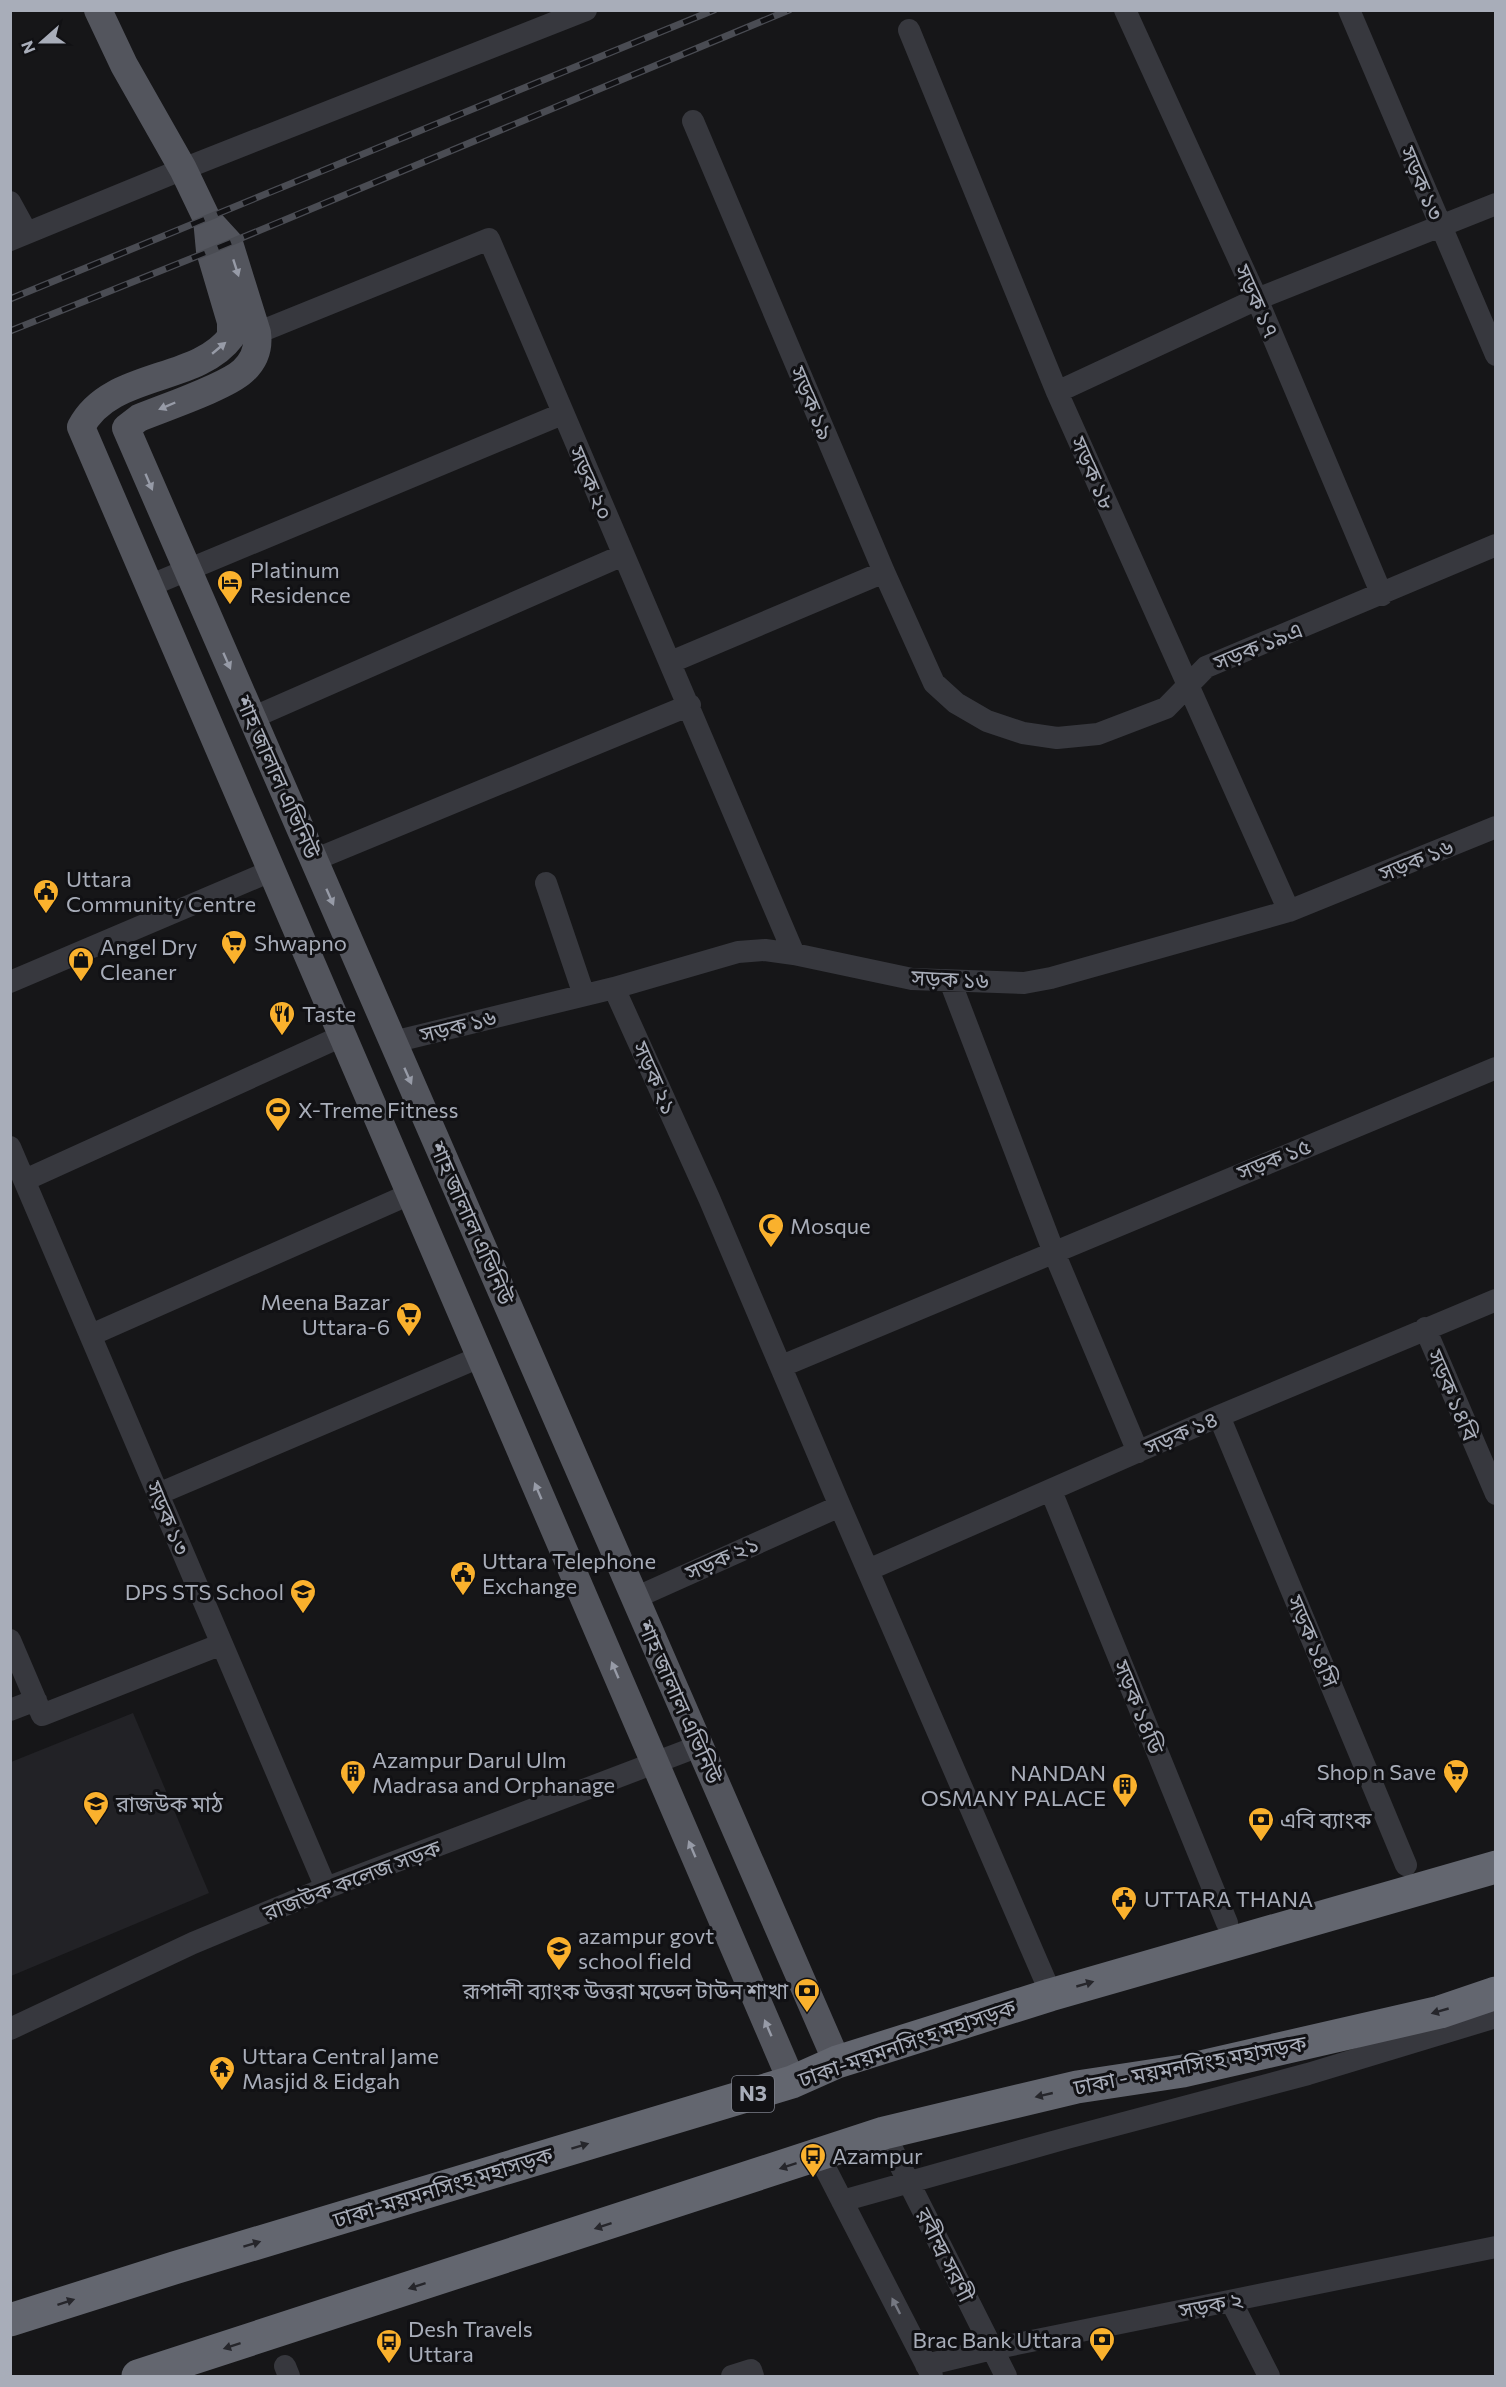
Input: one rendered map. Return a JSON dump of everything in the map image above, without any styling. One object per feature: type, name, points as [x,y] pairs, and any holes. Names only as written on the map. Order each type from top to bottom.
[{"type":"highway","name":"ঢাকা-ময়মনসিংহ মহাসড়ক","points":[[10,2320],[174,2268],[792,2082],[837,2062],[1061,1991],[1496,1867]]},
{"type":"highway","name":"ঢাকা - ময়মনসিংহ মহাসড়ক","points":[[884,2133],[1077,2087],[1183,2071],[1440,2012],[1496,1993]]},
{"type":"highway","points":[[138,2376],[884,2133]]},
{"type":"main road","points":[[98,10],[123,65],[183,169],[207,219],[229,243],[257,333]]},
{"type":"main road","name":"শাহ জালাল এভিনিউ","points":[[207,219],[210,251],[231,322],[231,337],[213,354],[122,391],[97,404],[87,414],[81,427],[792,2082]]},
{"type":"main road","name":"শাহ জালাল এভিনিউ","points":[[257,333],[258,344],[255,355],[238,375],[139,418],[126,428],[837,2062]]},
{"type":"street","points":[[10,202],[19,237],[183,169],[586,10]]},
{"type":"street","name":"সড়ক ১৭","points":[[1125,10],[1257,299],[1382,595]]},
{"type":"street","name":"সড়ক ১৩","points":[[1349,10],[1496,355]]},
{"type":"street","name":"সড়ক ১৮","points":[[909,30],[1057,392],[1289,911]]},
{"type":"street","name":"সড়ক ১৯","points":[[693,121],[884,572],[934,683]]},
{"type":"street","points":[[1057,392],[1257,299],[1496,204]]},
{"type":"street","name":"সড়ক ২০","points":[[257,333],[489,239],[621,556],[690,705],[794,954]]},
{"type":"street","points":[[149,586],[188,572],[562,414]]},
{"type":"street","name":"সড়ক ১৯এ","points":[[934,683],[956,703],[987,721],[1023,733],[1057,738],[1098,734],[1166,708],[1206,667],[1382,595],[1496,545]]},
{"type":"street","points":[[252,718],[621,556]]},
{"type":"street","points":[[671,662],[884,572]]},
{"type":"street","points":[[314,860],[690,705]]},
{"type":"street","name":"সড়ক ১৬","points":[[393,1042],[614,988],[738,951],[765,950],[794,954],[912,979],[1024,983],[1051,978],[1289,911],[1496,827]]},
{"type":"street","points":[[10,982],[272,872]]},
{"type":"street","points":[[546,883],[584,995]]},
{"type":"street","points":[[950,981],[1053,1250],[1138,1452]]},
{"type":"street","name":"সড়ক ২১","points":[[614,988],[782,1366],[840,1506],[635,1598]]},
{"type":"street","points":[[25,1180],[342,1036]]},
{"type":"street","name":"সড়ক ১৫","points":[[782,1366],[1053,1250],[1496,1068]]},
{"type":"street","name":"সড়ক ১৩","points":[[10,1147],[327,1888]]},
{"type":"street","points":[[91,1335],[410,1194]]},
{"type":"street","name":"সড়ক ১৪","points":[[868,1570],[1219,1416],[1496,1300]]},
{"type":"street","name":"সড়ক ১৪বি","points":[[1425,1328],[1496,1494]]},
{"type":"street","points":[[158,1494],[480,1357]]},
{"type":"street","name":"সড়ক ১৪সি","points":[[1219,1416],[1406,1865]]},
{"type":"street","name":"সড়ক ১৪ডি","points":[[1051,1491],[1227,1923]]},
{"type":"street","name":"সড়ক ২১","points":[[667,1583],[840,1506],[1045,1980]]},
{"type":"street","points":[[10,1640],[42,1715],[222,1644]]},
{"type":"street","points":[[10,1710],[36,1700]]},
{"type":"street","name":"রাজউক কলেজ সড়ক","points":[[10,2029],[193,1943],[327,1888],[699,1746]]},
{"type":"street","points":[[843,2201],[1308,2074],[1496,2017]]},
{"type":"street","name":"রবীন্দ্র সরণী","points":[[884,2133],[1006,2376]]},
{"type":"street","points":[[819,2156],[929,2371]]},
{"type":"street","name":"সড়ক ২","points":[[929,2371],[992,2349],[1496,2247]]},
{"type":"street","points":[[1231,2301],[1269,2376]]},
{"type":"shaded area","name":"রাজউক মাঠ","points":[[133,1713],[209,1893],[11,1976],[11,1762]]},
{"type":"railway","points":[[10,299],[714,10]]},
{"type":"railway","points":[[10,331],[210,251],[789,10]]},
{"type":"place","name":"Platinum Residence","points":[[230,606]]},
{"type":"place","name":"Uttara Community Centre","points":[[46,915]]},
{"type":"place","name":"Shwapno","points":[[234,966]]},
{"type":"place","name":"Angel Dry Cleaner","points":[[81,983]]},
{"type":"place","name":"Taste","points":[[282,1037]]},
{"type":"place","name":"X-Treme Fitness","points":[[278,1133]]},
{"type":"place","name":"Mosque","points":[[771,1249]]},
{"type":"place","name":"Meena Bazar Uttara-6","points":[[409,1338]]},
{"type":"place","name":"Uttara Telephone Exchange","points":[[463,1597]]},
{"type":"place","name":"DPS STS School","points":[[303,1615]]},
{"type":"place","name":"Shop n Save","points":[[1456,1795]]},
{"type":"place","name":"Azampur Darul Ulm Madrasa and Orphanage","points":[[353,1796]]},
{"type":"place","name":"NANDAN OSMANY PALACE","points":[[1125,1809]]},
{"type":"place","name":"রাজউক মাঠ","points":[[96,1827]]},
{"type":"place","name":"এবি ব্যাংক","points":[[1261,1843]]},
{"type":"place","name":"UTTARA THANA","points":[[1124,1922]]},
{"type":"place","name":"azampur govt school field","points":[[559,1972]]},
{"type":"place","name":"রূপালী ব্যাংক উত্তরা মডেল টাউন শাখা","points":[[807,2014]]},
{"type":"place","name":"Uttara Central Jame Masjid & Eidgah","points":[[222,2092]]},
{"type":"place","name":"Azampur","points":[[813,2179]]},
{"type":"place","name":"Brac Bank Uttara","points":[[1102,2363]]},
{"type":"place","name":"Desh Travels Uttara","points":[[389,2365]]}]
